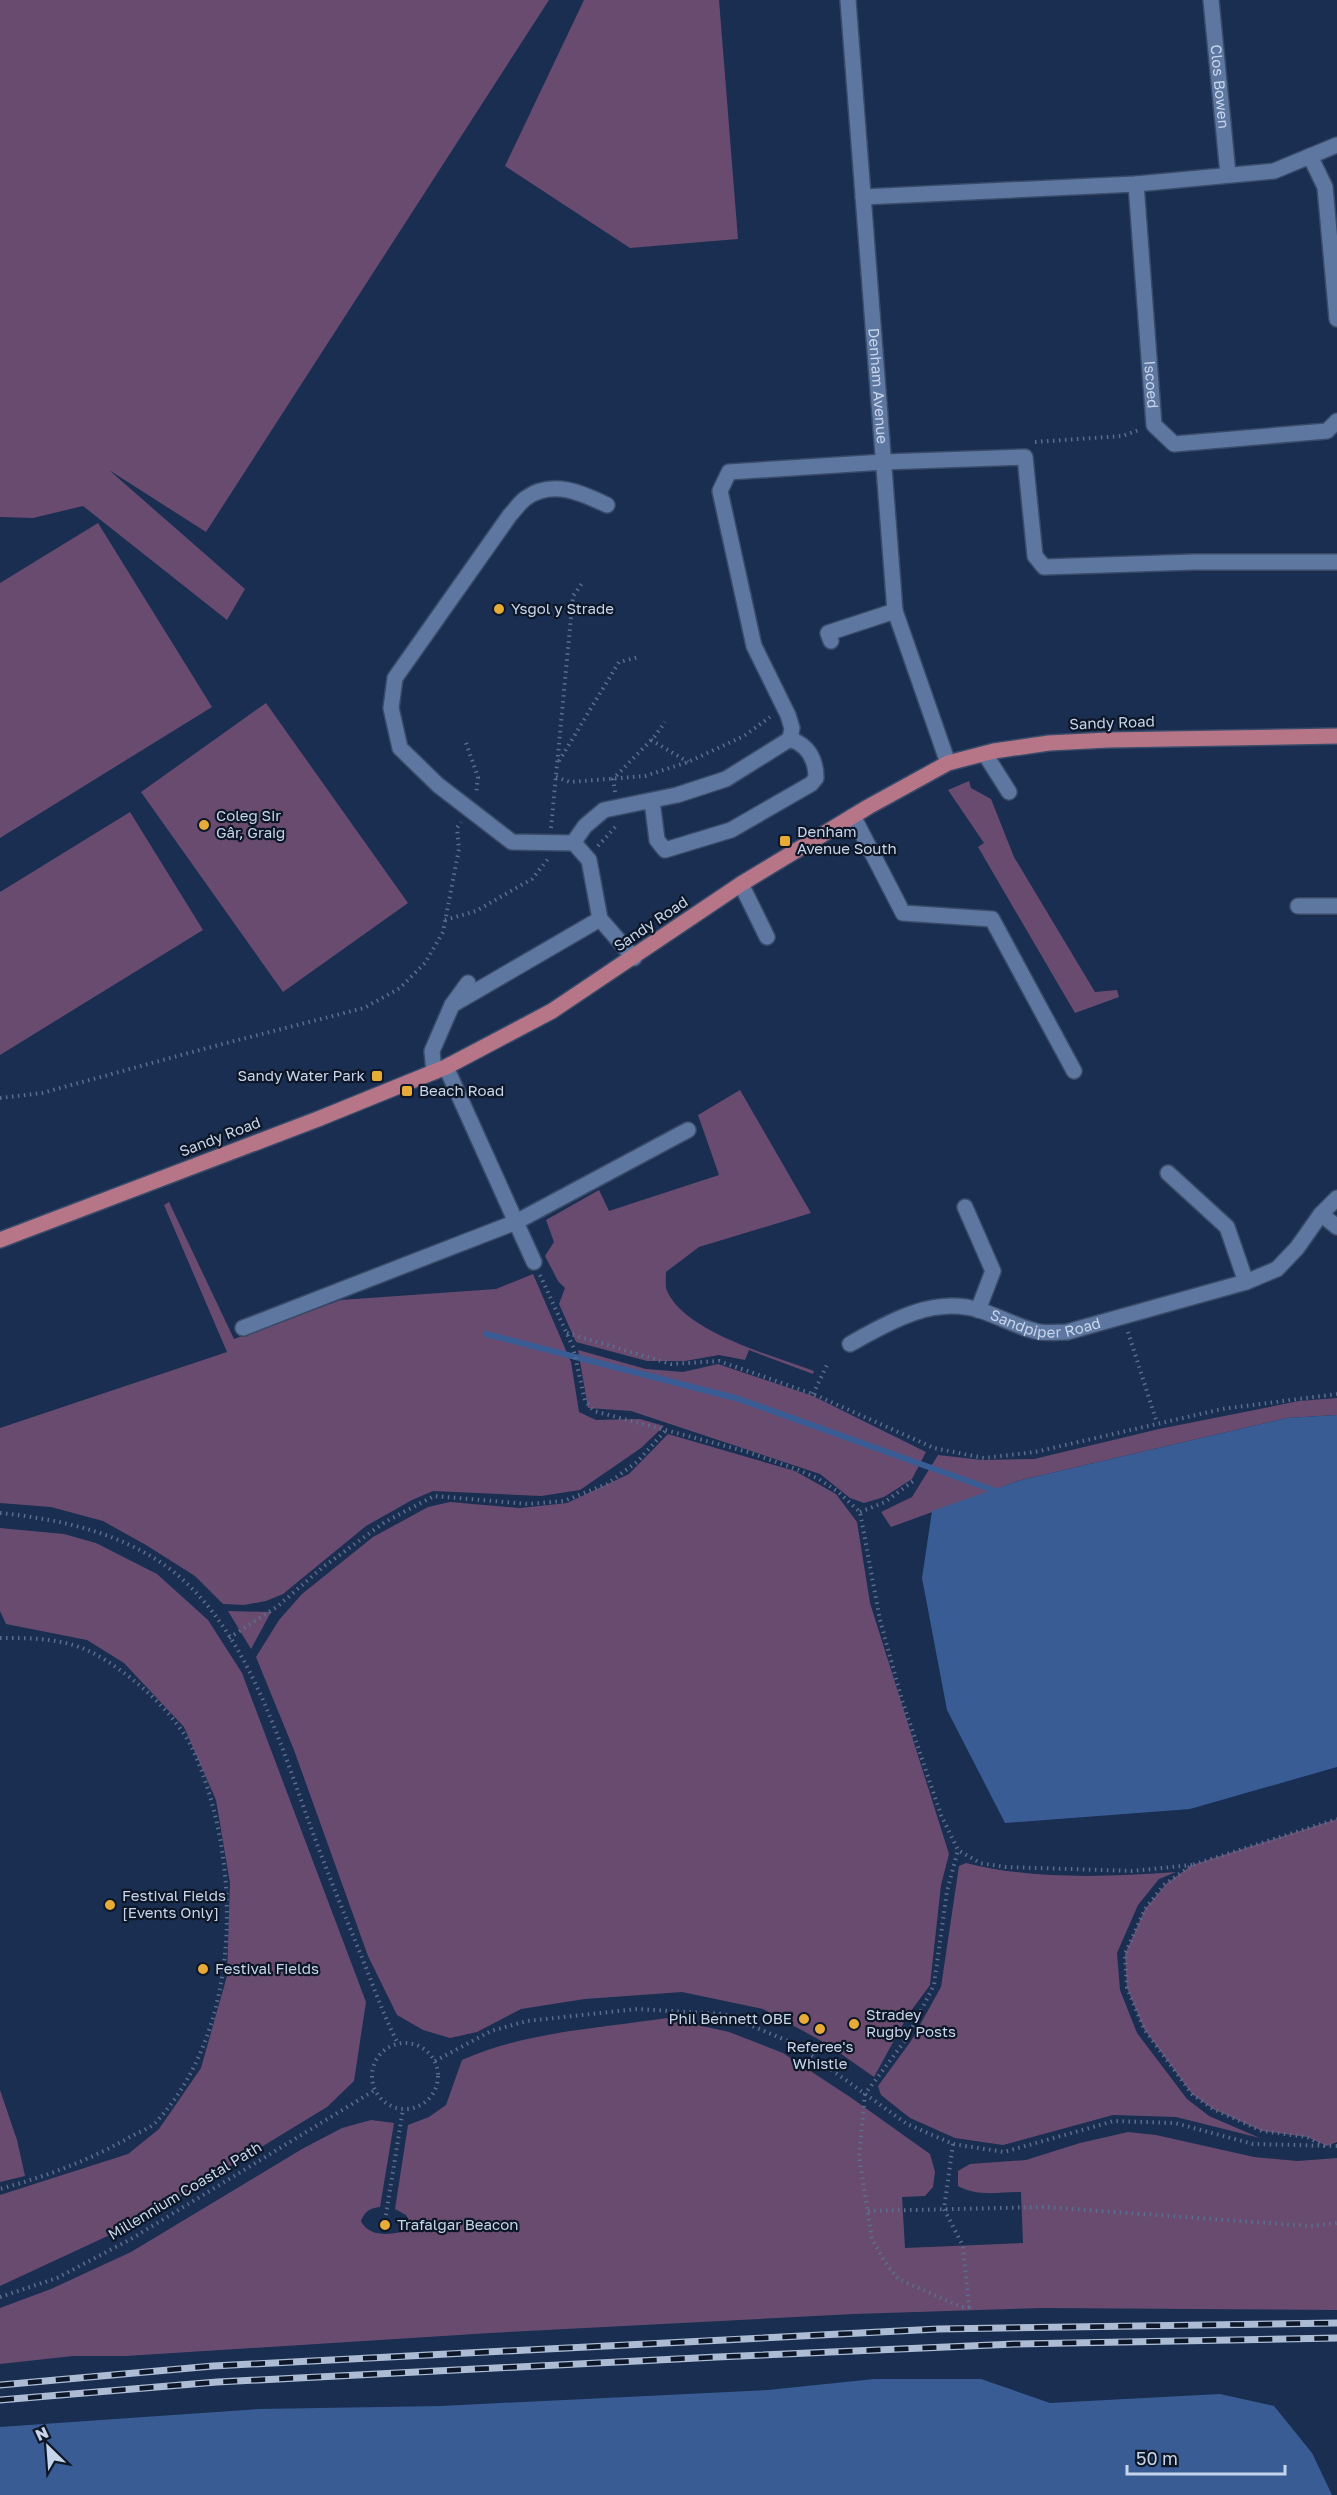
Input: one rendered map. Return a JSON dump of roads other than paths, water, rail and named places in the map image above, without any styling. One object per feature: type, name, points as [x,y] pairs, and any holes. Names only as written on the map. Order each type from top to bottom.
[{"type":"main road","name":"Sandy Road","points":[[0,1239],[318,1119],[440,1069],[552,1011],[741,884],[853,816],[948,763],[1049,743],[1337,736]]},
{"type":"street","name":"Denham Avenue","points":[[848,0],[895,611],[948,763]]},
{"type":"street","name":"Clos Bowen","points":[[1211,0],[1228,174]]},
{"type":"street","points":[[863,197],[1136,184],[1274,171],[1337,145]]},
{"type":"street","points":[[1310,156],[1325,187],[1337,319]]},
{"type":"street","name":"Iscoed","points":[[1136,184],[1154,425],[1174,444],[1327,431],[1337,421]]},
{"type":"street","points":[[573,843],[585,826],[604,810],[652,801],[726,779],[790,739],[792,728],[784,707],[754,646],[720,491],[729,472],[884,462],[1025,458],[1035,556],[1044,567],[1194,562],[1337,562]]},
{"type":"street","points":[[608,505],[580,492],[548,488],[526,498],[510,515],[395,678],[391,708],[400,748],[438,785],[512,842],[573,843],[589,860],[600,919],[634,958]]},
{"type":"street","points":[[831,641],[828,633],[895,611]]},
{"type":"street","points":[[652,801],[657,840],[665,850],[731,830],[811,784],[816,778],[813,758],[802,743],[790,739]]},
{"type":"street","points":[[985,754],[1009,792]]},
{"type":"street","points":[[853,816],[903,913],[992,920],[1074,1071]]},
{"type":"street","points":[[741,884],[767,937]]},
{"type":"street","points":[[1298,906],[1337,906]]},
{"type":"street","points":[[452,1005],[600,919]]},
{"type":"street","points":[[468,983],[452,1005],[432,1051],[534,1262]]},
{"type":"street","points":[[243,1328],[516,1222],[688,1130]]},
{"type":"street","points":[[1168,1173],[1227,1227],[1246,1282]]},
{"type":"street","name":"Sandpiper Road","points":[[850,1344],[888,1323],[912,1313],[937,1307],[958,1306],[978,1310],[1037,1332],[1067,1332],[1246,1282],[1277,1269],[1297,1248],[1321,1214],[1337,1197]]},
{"type":"street","points":[[965,1208],[993,1271],[978,1310]]},
{"type":"street","points":[[1321,1214],[1337,1227]]},
{"type":"water","points":[[1337,1415],[1337,1767],[1190,1809],[1005,1823],[947,1710],[922,1578],[932,1511],[1021,1480],[1287,1418]]},
{"type":"water","points":[[874,2379],[981,2379],[1050,2403],[1220,2394],[1274,2406],[1312,2453],[1332,2495],[0,2495],[0,2427],[259,2409],[441,2406],[768,2390]]},
{"type":"waterway","points":[[486,1334],[739,1399],[993,1490]]},
{"type":"railway","points":[[0,2385],[213,2366],[938,2329],[1337,2323]]},
{"type":"railway","points":[[0,2400],[217,2382],[717,2357],[1015,2344],[1337,2338]]},
{"type":"place","name":"Ysgol y Strade","points":[[499,609]]},
{"type":"place","name":"Coleg Sir Gâr, Graig","points":[[204,825]]},
{"type":"place","name":"Denham Avenue South","points":[[785,841]]},
{"type":"place","name":"Sandy Water Park","points":[[377,1076]]},
{"type":"place","name":"Beach Road","points":[[407,1091]]},
{"type":"place","name":"Festival Fields [Events Only]","points":[[110,1905]]},
{"type":"place","name":"Festival Fields","points":[[203,1969]]},
{"type":"place","name":"Phil Bennett OBE","points":[[804,2019]]},
{"type":"place","name":"Stradey Rugby Posts","points":[[854,2024]]},
{"type":"place","name":"Referee's Whistle","points":[[820,2029]]},
{"type":"place","name":"Trafalgar Beacon","points":[[385,2225]]}]
